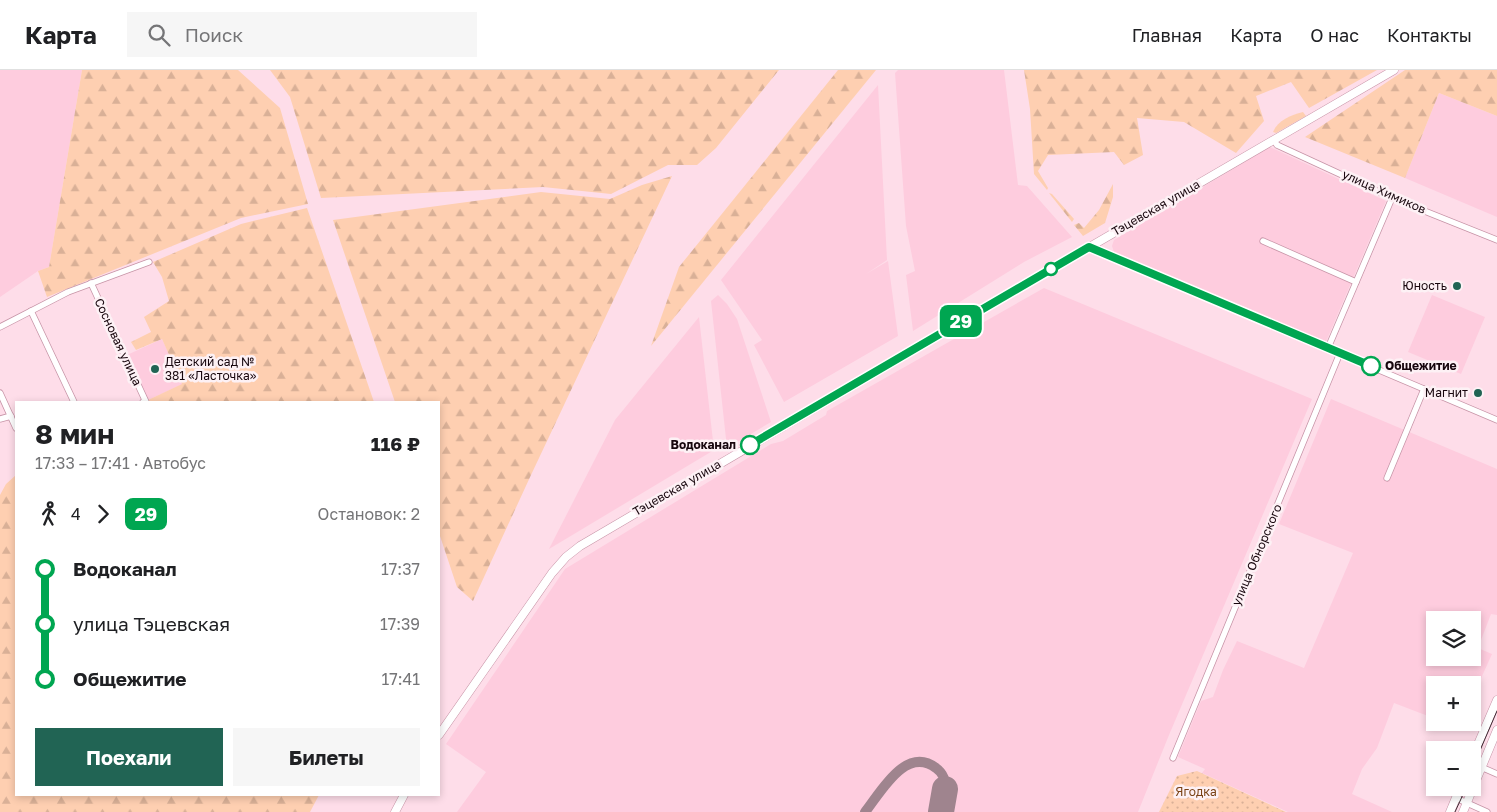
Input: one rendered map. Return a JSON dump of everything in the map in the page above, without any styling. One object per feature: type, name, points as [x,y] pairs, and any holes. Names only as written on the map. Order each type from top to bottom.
[{"type":"main road","name":"Тэцевская улица","points":[[440,734],[552,573],[566,557],[580,546],[1394,70]]},
{"type":"main road","points":[[1479,741],[1497,700]]},
{"type":"main road","points":[[1463,812],[1496,735]]},
{"type":"main road","points":[[396,812],[404,796]]},
{"type":"main road","points":[[1450,812],[1456,798]]},
{"type":"street","name":"улица Химиков","points":[[1274,140],[1277,145],[1392,198],[1497,240]]},
{"type":"street","points":[[1328,348],[1392,198]]},
{"type":"street","points":[[1263,241],[1356,282]]},
{"type":"street","points":[[1089,247],[1497,420]]},
{"type":"street","points":[[0,327],[68,292],[149,262]]},
{"type":"street","name":"Сосновая улица","points":[[91,283],[144,401]]},
{"type":"street","points":[[31,311],[74,401]]},
{"type":"street","name":"улица Обнорского","points":[[1173,758],[1340,353]]},
{"type":"street","points":[[1387,478],[1424,389]]},
{"type":"street","points":[[0,393],[15,426]]},
{"type":"street","points":[[0,419],[11,416]]},
{"type":"street","points":[[1482,767],[1497,774]]},
{"type":"street","points":[[1456,798],[1488,812]]},
{"type":"shaded area","points":[[0,70],[82,70],[49,267],[38,271],[0,297]]},
{"type":"shaded area","points":[[898,70],[1004,70],[1018,185],[1027,186],[1072,237],[1024,262],[913,331],[906,275],[915,271],[906,226],[895,73]]},
{"type":"shaded area","points":[[878,85],[887,260],[866,274],[888,261],[898,336],[784,402],[754,345],[762,340],[721,280]]},
{"type":"shaded area","points":[[1439,93],[1497,116],[1497,217],[1405,178]]},
{"type":"shaded area","points":[[1270,147],[1386,201],[1325,344],[1114,252],[1112,246],[1114,240]]},
{"type":"shaded area","points":[[1044,288],[1312,399],[1138,812],[457,812],[486,772],[446,744],[565,569],[771,444],[783,441],[826,415],[827,411]]},
{"type":"shaded area","points":[[718,295],[737,319],[771,422],[727,448],[711,301]]},
{"type":"shaded area","points":[[1432,295],[1485,317],[1461,374],[1408,352]]},
{"type":"shaded area","points":[[699,317],[714,450],[549,549],[615,420]]},
{"type":"shaded area","name":"Детский сад № 381 «Ласточка»","points":[[162,339],[183,384],[148,400],[127,355]]},
{"type":"shaded area","points":[[1331,399],[1497,469],[1497,615],[1491,614],[1481,640],[1481,611],[1426,611],[1426,666],[1481,666],[1481,649],[1492,654],[1481,678],[1481,676],[1426,676],[1426,715],[1394,703],[1377,748],[1362,769],[1352,794],[1392,812],[1288,812],[1202,773],[1205,769],[1178,757],[1201,701],[1213,697],[1237,641],[1304,668],[1353,553],[1279,524]]},
{"type":"green space","points":[[82,70],[238,70],[280,108],[308,204],[241,218],[47,297],[38,271],[49,267]]},
{"type":"green space","points":[[270,70],[779,70],[716,148],[697,165],[668,165],[611,194],[543,187],[321,198],[290,97]]},
{"type":"green space","points":[[838,70],[876,70],[651,346],[679,267]]},
{"type":"green space","points":[[1024,70],[1377,70],[1309,108],[1291,82],[1256,96],[1264,121],[1236,153],[1184,122],[1137,118],[1143,155],[1124,165],[1114,152],[1048,155],[1038,171],[1048,188],[1047,190],[1034,174],[1030,109]]},
{"type":"green space","points":[[1405,70],[1497,70],[1497,116],[1439,93],[1405,178],[1305,137]]},
{"type":"green space","points":[[1303,112],[1306,116],[1276,133],[1273,132],[1282,121]]},
{"type":"green space","points":[[672,176],[473,601],[457,587],[440,536],[440,401],[395,401],[333,220],[541,192],[610,199],[642,185]]},
{"type":"green space","points":[[1113,184],[1113,197],[1105,223],[1083,236],[1074,225],[1079,223],[1084,228],[1099,210]]},
{"type":"green space","points":[[1049,193],[1074,219],[1072,222]]},
{"type":"green space","points":[[307,208],[374,401],[148,401],[182,384],[162,339],[136,350],[131,342],[151,332],[144,317],[169,301],[162,277],[153,262],[241,224]]},
{"type":"green space","points":[[15,476],[15,796],[318,796],[310,812],[0,812],[0,495],[6,484]]},
{"type":"green space","name":"Ягодка","points":[[1197,771],[1286,812],[1159,812],[1177,776]]},
{"type":"taxiway","points":[[865,812],[895,774],[914,762],[925,762],[936,768],[944,777],[945,789]]},
{"type":"runway","points":[[941,812],[945,789]]},
{"type":"tram line","points":[[1481,748],[1497,711]]},
{"type":"tram line","points":[[1455,812],[1462,796]]},
{"type":"bus line","name":"29","points":[[750,445],[1089,247],[1371,366]]},
{"type":"place","name":"Юность","points":[[1457,286]]},
{"type":"place","name":"Общежитие","points":[[1371,366]]},
{"type":"place","name":"Детский сад № 381 «Ласточка»","points":[[155,369]]},
{"type":"place","name":"Магнит","points":[[1478,393]]},
{"type":"place","name":"Водоканал","points":[[750,445]]}]
